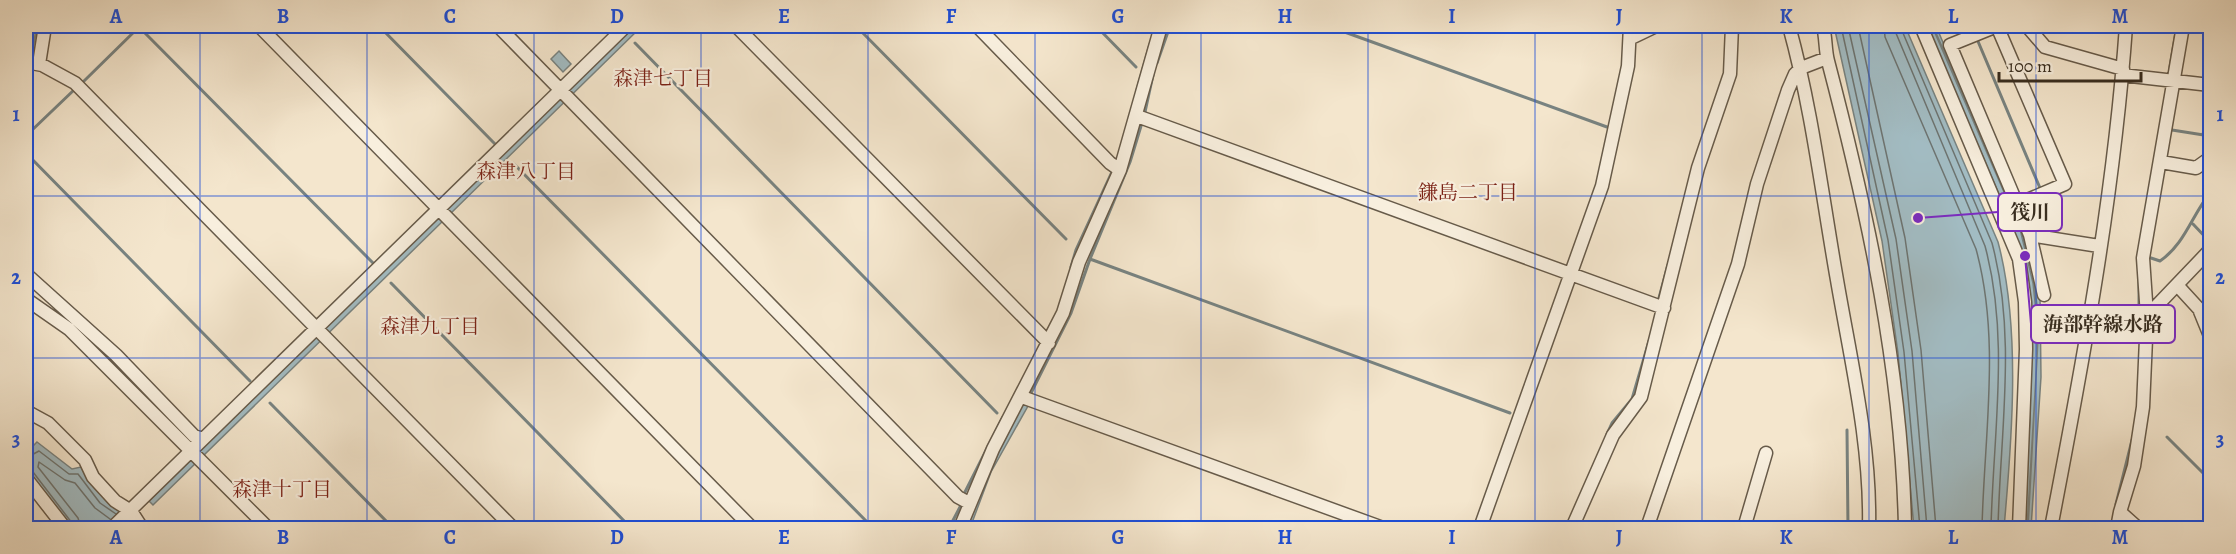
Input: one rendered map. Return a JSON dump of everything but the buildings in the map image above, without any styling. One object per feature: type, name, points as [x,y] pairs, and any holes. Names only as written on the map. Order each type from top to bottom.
[{"type":"street","points":[[45,26],[32,63],[75,83],[513,528]]},
{"type":"street","points":[[259,26],[752,528]]},
{"type":"street","points":[[498,26],[958,497],[969,503]]},
{"type":"street","points":[[112,528],[196,455],[203,439],[321,333],[444,214],[564,93],[626,26]]},
{"type":"street","points":[[736,26],[1049,343]]},
{"type":"street","points":[[977,26],[1110,163],[1120,170]]},
{"type":"street","points":[[960,528],[993,449],[1022,397],[1063,313],[1079,262],[1120,170],[1161,26]]},
{"type":"street","points":[[1480,528],[1572,276],[1602,186],[1622,98],[1630,32],[1656,26]]},
{"type":"street","points":[[1572,528],[1613,435],[1641,398],[1698,168],[1730,74],[1732,26]]},
{"type":"street","points":[[1789,26],[1801,68],[1816,144],[1822,193],[1864,441],[1869,528]]},
{"type":"street","points":[[1823,26],[1827,58],[1839,95],[1873,242],[1892,366],[1904,482],[1905,528]]},
{"type":"street","points":[[1921,26],[2019,259],[2025,302],[2026,349],[2019,528]]},
{"type":"street","points":[[2018,204],[2065,184],[1997,26],[1950,45],[2030,235],[2044,295]]},
{"type":"street","points":[[2027,26],[2045,47],[2122,72],[2211,85]]},
{"type":"street","points":[[2051,528],[2111,182],[2126,26]]},
{"type":"street","points":[[2117,528],[2134,466],[2143,407],[2147,319],[2143,258],[2161,162],[2170,78],[2182,26]]},
{"type":"street","points":[[1647,528],[1738,264],[1756,184],[1788,90],[1795,74],[1801,68],[1827,58]]},
{"type":"street","points":[[1137,116],[1664,308]]},
{"type":"street","points":[[2161,162],[2196,168],[2211,159]]},
{"type":"street","points":[[2030,235],[2099,246]]},
{"type":"street","points":[[2087,328],[2116,330],[2147,319],[2211,250]]},
{"type":"street","points":[[26,274],[116,355],[194,436],[203,439]]},
{"type":"street","points":[[2177,285],[2199,309],[2211,336]]},
{"type":"street","points":[[26,299],[69,329],[268,528]]},
{"type":"street","points":[[1022,397],[1383,528]]},
{"type":"street","points":[[26,411],[48,423],[85,460],[93,477],[115,501],[131,511],[142,528]]},
{"type":"street","points":[[1744,528],[1766,453]]},
{"type":"street","points":[[26,478],[65,528]]},
{"type":"street","points":[[2120,512],[2138,528]]},
{"type":"green space","points":[[26,26],[37,26],[31,58],[26,53]]},
{"type":"water","points":[[37,26],[41,26],[26,111],[26,88]]},
{"type":"water","points":[[634,26],[642,26],[153,505],[149,501]]},
{"type":"water","points":[[1834,26],[1905,26],[1998,242],[2010,310],[2013,384],[2004,528],[1914,528],[1898,353],[1882,241]]},
{"type":"water","points":[[1927,26],[1932,26],[2020,229],[2033,283],[2037,321],[2037,359],[2027,528],[2022,528],[2030,420],[2031,304],[2013,227]]},
{"type":"water","points":[[1933,26],[1936,26],[2024,233],[2040,296],[2041,377],[2031,528],[2028,528],[2039,320],[2033,275],[2020,226]]},
{"type":"water","points":[[559,51],[571,64],[563,72],[551,59]]},
{"type":"water","points":[[1023,403],[1028,406],[991,472],[970,528],[966,528],[985,477]]},
{"type":"water","points":[[37,442],[72,469],[81,467],[105,499],[123,511],[135,528],[69,528],[26,473],[26,453]]},
{"type":"waterway","points":[[83,82],[139,27],[137,26]]},
{"type":"waterway","points":[[379,26],[495,144]]},
{"type":"waterway","points":[[856,26],[1066,239]]},
{"type":"waterway","points":[[1096,26],[1136,67]]},
{"type":"waterway","points":[[1157,63],[1170,26]]},
{"type":"waterway","points":[[1328,26],[1607,127]]},
{"type":"waterway","points":[[2170,67],[2177,26]]},
{"type":"waterway","points":[[139,27],[375,265]]},
{"type":"waterway","points":[[1977,39],[2040,188],[2037,190]]},
{"type":"waterway","points":[[635,43],[997,413]]},
{"type":"waterway","points":[[1137,90],[1150,44]]},
{"type":"waterway","points":[[1145,112],[1153,75]]},
{"type":"waterway","points":[[26,141],[29,133],[75,89]]},
{"type":"waterway","points":[[2203,135],[2210,92]]},
{"type":"waterway","points":[[1031,393],[1071,313],[1090,259],[1130,162],[1141,126]]},
{"type":"waterway","points":[[2172,130],[2210,136]]},
{"type":"waterway","points":[[26,153],[250,381]]},
{"type":"waterway","points":[[513,163],[873,528]]},
{"type":"waterway","points":[[1071,267],[1076,250],[1112,172]]},
{"type":"waterway","points":[[2151,258],[2160,261],[2169,254],[2182,238],[2210,193]]},
{"type":"waterway","points":[[2193,224],[2210,242]]},
{"type":"waterway","points":[[1090,259],[1510,413]]},
{"type":"waterway","points":[[1659,298],[1668,265]]},
{"type":"waterway","points":[[2139,282],[2139,313]]},
{"type":"waterway","points":[[391,283],[631,528]]},
{"type":"waterway","points":[[1607,434],[1612,423],[1632,399],[1649,341]]},
{"type":"waterway","points":[[270,403],[393,528]]},
{"type":"waterway","points":[[965,492],[1003,417]]},
{"type":"waterway","points":[[1847,430],[1848,528]]},
{"type":"waterway","points":[[2167,437],[2210,480]]},
{"type":"waterway","points":[[2116,504],[2132,440]]},
{"type":"waterway","points":[[949,528],[960,507]]},
{"type":"place","name":"筏川","points":[[1918,218]]},
{"type":"place","name":"海部幹線水路","points":[[2025,256]]},
{"type":"district","name":"森津七丁目","points":[[663,78]]},
{"type":"district","name":"森津八丁目","points":[[526,171]]},
{"type":"district","name":"鎌島二丁目","points":[[1468,192]]},
{"type":"district","name":"森津九丁目","points":[[430,326]]},
{"type":"district","name":"森津十丁目","points":[[282,489]]}]
